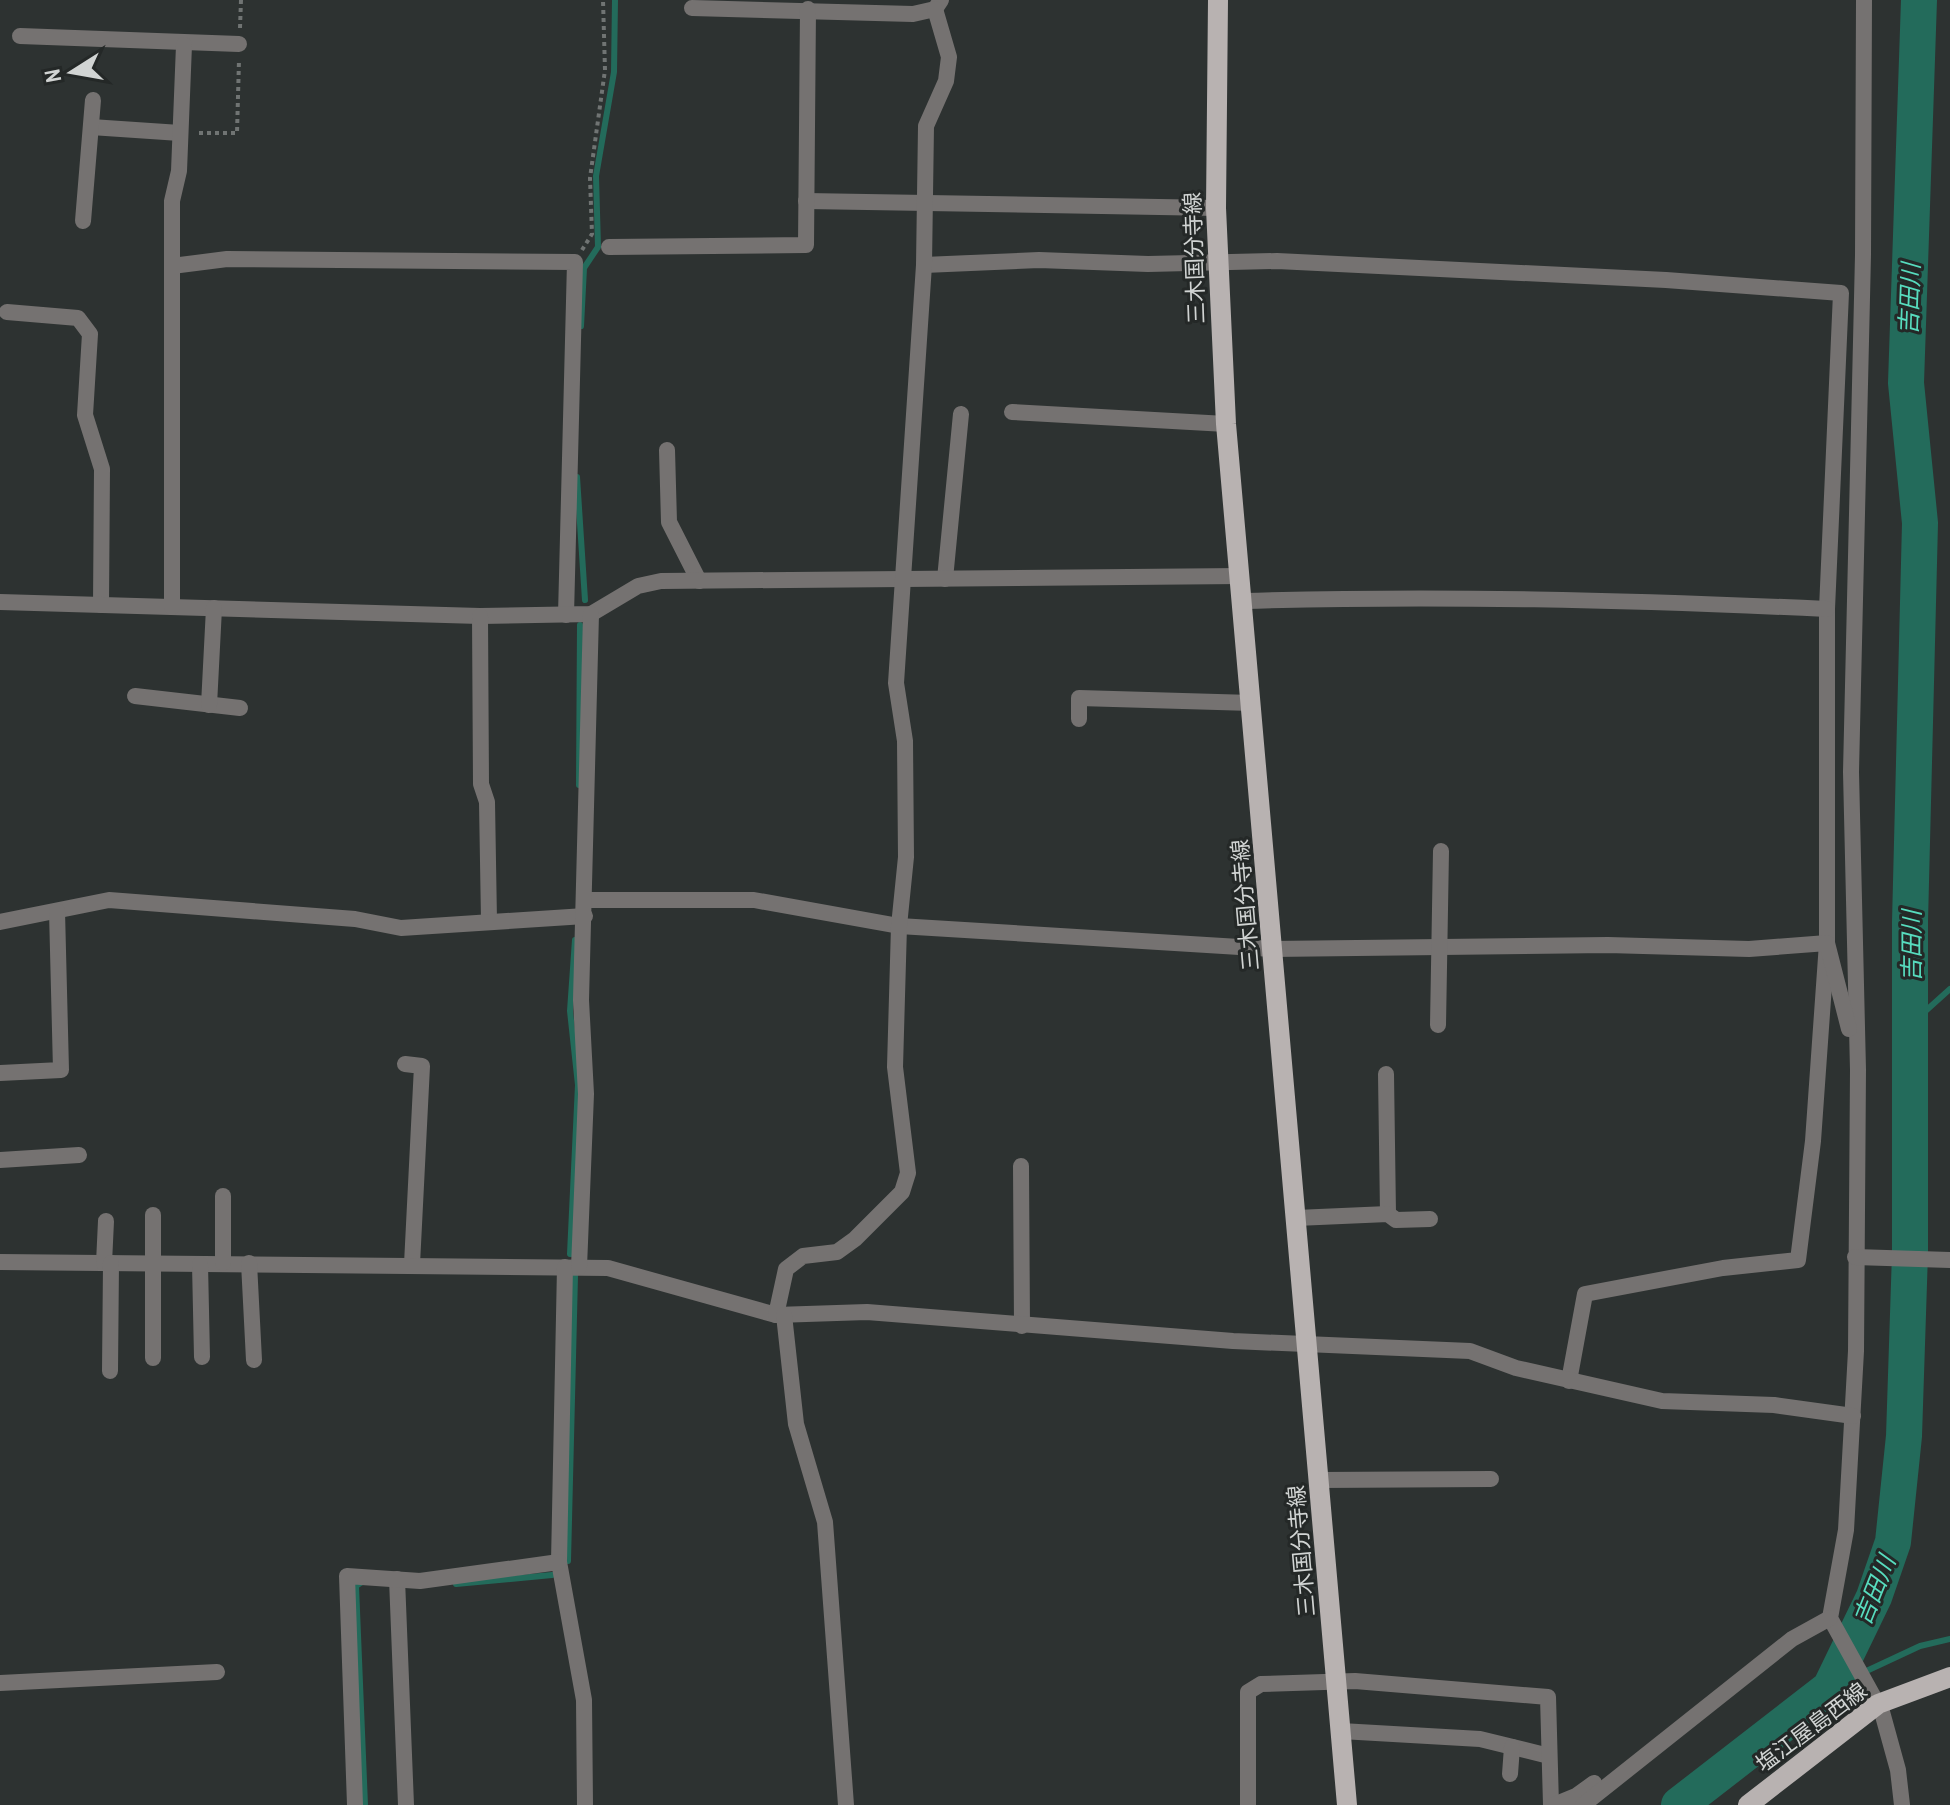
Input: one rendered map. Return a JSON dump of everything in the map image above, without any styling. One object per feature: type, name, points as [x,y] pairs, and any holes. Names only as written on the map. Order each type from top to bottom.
[{"type":"main road","name":"三木国分寺線","points":[[1218,0],[1216,208],[1226,424],[1347,1805]]},
{"type":"main road","name":"塩江屋島西線","points":[[1748,1805],[1874,1697],[1950,1677]]},
{"type":"street","points":[[1864,0],[1863,269],[1851,772],[1858,1070],[1853,1416],[1846,1530],[1832,1623],[1874,1697],[1892,1744],[1902,1805]]},
{"type":"street","points":[[692,8],[913,14],[938,4],[949,57],[946,81],[926,126],[924,265],[896,683],[905,755],[906,857],[899,926],[895,1067],[908,1173],[902,1192],[855,1239],[837,1252],[803,1256],[786,1269],[780,1315],[796,1424],[825,1522],[833,1590],[846,1805]]},
{"type":"street","points":[[609,247],[806,245],[808,9]]},
{"type":"street","points":[[20,36],[184,45],[239,44]]},
{"type":"street","points":[[172,607],[172,201],[179,171],[184,45]]},
{"type":"street","points":[[83,221],[93,100]]},
{"type":"street","points":[[91,127],[180,133]]},
{"type":"street","points":[[806,201],[1216,208]]},
{"type":"street","points":[[172,266],[227,259],[575,262],[566,615]]},
{"type":"street","points":[[924,265],[1039,260],[1218,264],[1277,261],[1666,280],[1841,293],[1827,609],[1827,943],[1813,1141],[1798,1260],[1723,1268],[1585,1294],[1569,1381]]},
{"type":"street","points":[[7,312],[78,318],[90,334],[85,415],[102,469],[101,605]]},
{"type":"street","points":[[1012,412],[1226,424]]},
{"type":"street","points":[[945,579],[961,414]]},
{"type":"street","points":[[667,450],[669,522],[699,581]]},
{"type":"street","points":[[0,602],[480,616],[566,615],[591,614],[638,586],[661,581],[1241,576]]},
{"type":"street","points":[[1243,601],[1468,596],[1827,609]]},
{"type":"street","points":[[209,705],[214,608]]},
{"type":"street","points":[[585,1805],[584,1700],[559,1562],[572,1267],[586,1094],[580,912],[591,614]]},
{"type":"street","points":[[480,616],[481,784],[487,802],[489,921]]},
{"type":"street","points":[[135,696],[240,708]]},
{"type":"street","points":[[1079,719],[1079,698],[1252,703]]},
{"type":"street","points":[[1438,1025],[1442,947],[1441,851]]},
{"type":"street","points":[[0,922],[109,900],[355,919],[401,928],[754,900],[899,926],[1272,949],[1608,945],[1749,949],[1827,943]]},
{"type":"street","points":[[0,1073],[61,1070],[57,911]]},
{"type":"street","points":[[1827,943],[1834,960],[1858,1070]]},
{"type":"street","points":[[405,1064],[422,1066],[412,1264]]},
{"type":"street","points":[[1386,1074],[1388,1214]]},
{"type":"street","points":[[0,1160],[79,1155]]},
{"type":"street","points":[[1021,1166],[1022,1326]]},
{"type":"street","points":[[223,1196],[223,1263]]},
{"type":"street","points":[[1296,1218],[1388,1214],[1396,1220],[1430,1219]]},
{"type":"street","points":[[153,1215],[153,1358]]},
{"type":"street","points":[[106,1221],[110,1371]]},
{"type":"street","points":[[1855,1257],[1921,1256],[1950,1260]]},
{"type":"street","points":[[0,1262],[608,1268],[780,1315],[867,1312],[1022,1326],[1470,1351],[1516,1368],[1662,1401],[1774,1405],[1853,1416]]},
{"type":"street","points":[[249,1263],[254,1360]]},
{"type":"street","points":[[200,1264],[202,1357]]},
{"type":"street","points":[[1319,1480],[1491,1479]]},
{"type":"street","points":[[355,1805],[347,1576],[420,1581],[559,1562]]},
{"type":"street","points":[[397,1579],[406,1805]]},
{"type":"street","points":[[1583,1805],[1792,1639],[1832,1623]]},
{"type":"street","points":[[0,1683],[217,1672]]},
{"type":"street","points":[[1248,1805],[1248,1692],[1261,1684],[1336,1682],[1548,1697],[1553,1805],[1576,1796],[1612,1769],[1623,1773]]},
{"type":"street","points":[[1341,1731],[1480,1739],[1549,1756]]},
{"type":"street","points":[[1510,1774],[1512,1747]]},
{"type":"path","points":[[180,133],[237,133],[241,0]]},
{"type":"path","points":[[575,262],[592,234],[590,178],[605,70],[603,0]]},
{"type":"waterway","points":[[581,326],[584,268],[598,247],[596,176],[614,72],[615,0]]},
{"type":"waterway","name":"吉田川","points":[[1679,1805],[1830,1688],[1874,1597],[1893,1542],[1904,1436],[1910,1253],[1910,922],[1920,523],[1906,383],[1919,0]]},
{"type":"waterway","points":[[577,477],[585,600]]},
{"type":"waterway","points":[[579,785],[580,625]]},
{"type":"waterway","points":[[570,1254],[578,1085],[570,1011],[575,940]]},
{"type":"waterway","points":[[1910,1025],[1950,989]]},
{"type":"waterway","points":[[568,1561],[575,1276]]},
{"type":"waterway","points":[[456,1584],[552,1575]]},
{"type":"waterway","points":[[362,1582],[356,1586],[365,1805]]},
{"type":"waterway","points":[[1830,1688],[1920,1646],[1950,1639]]}]
